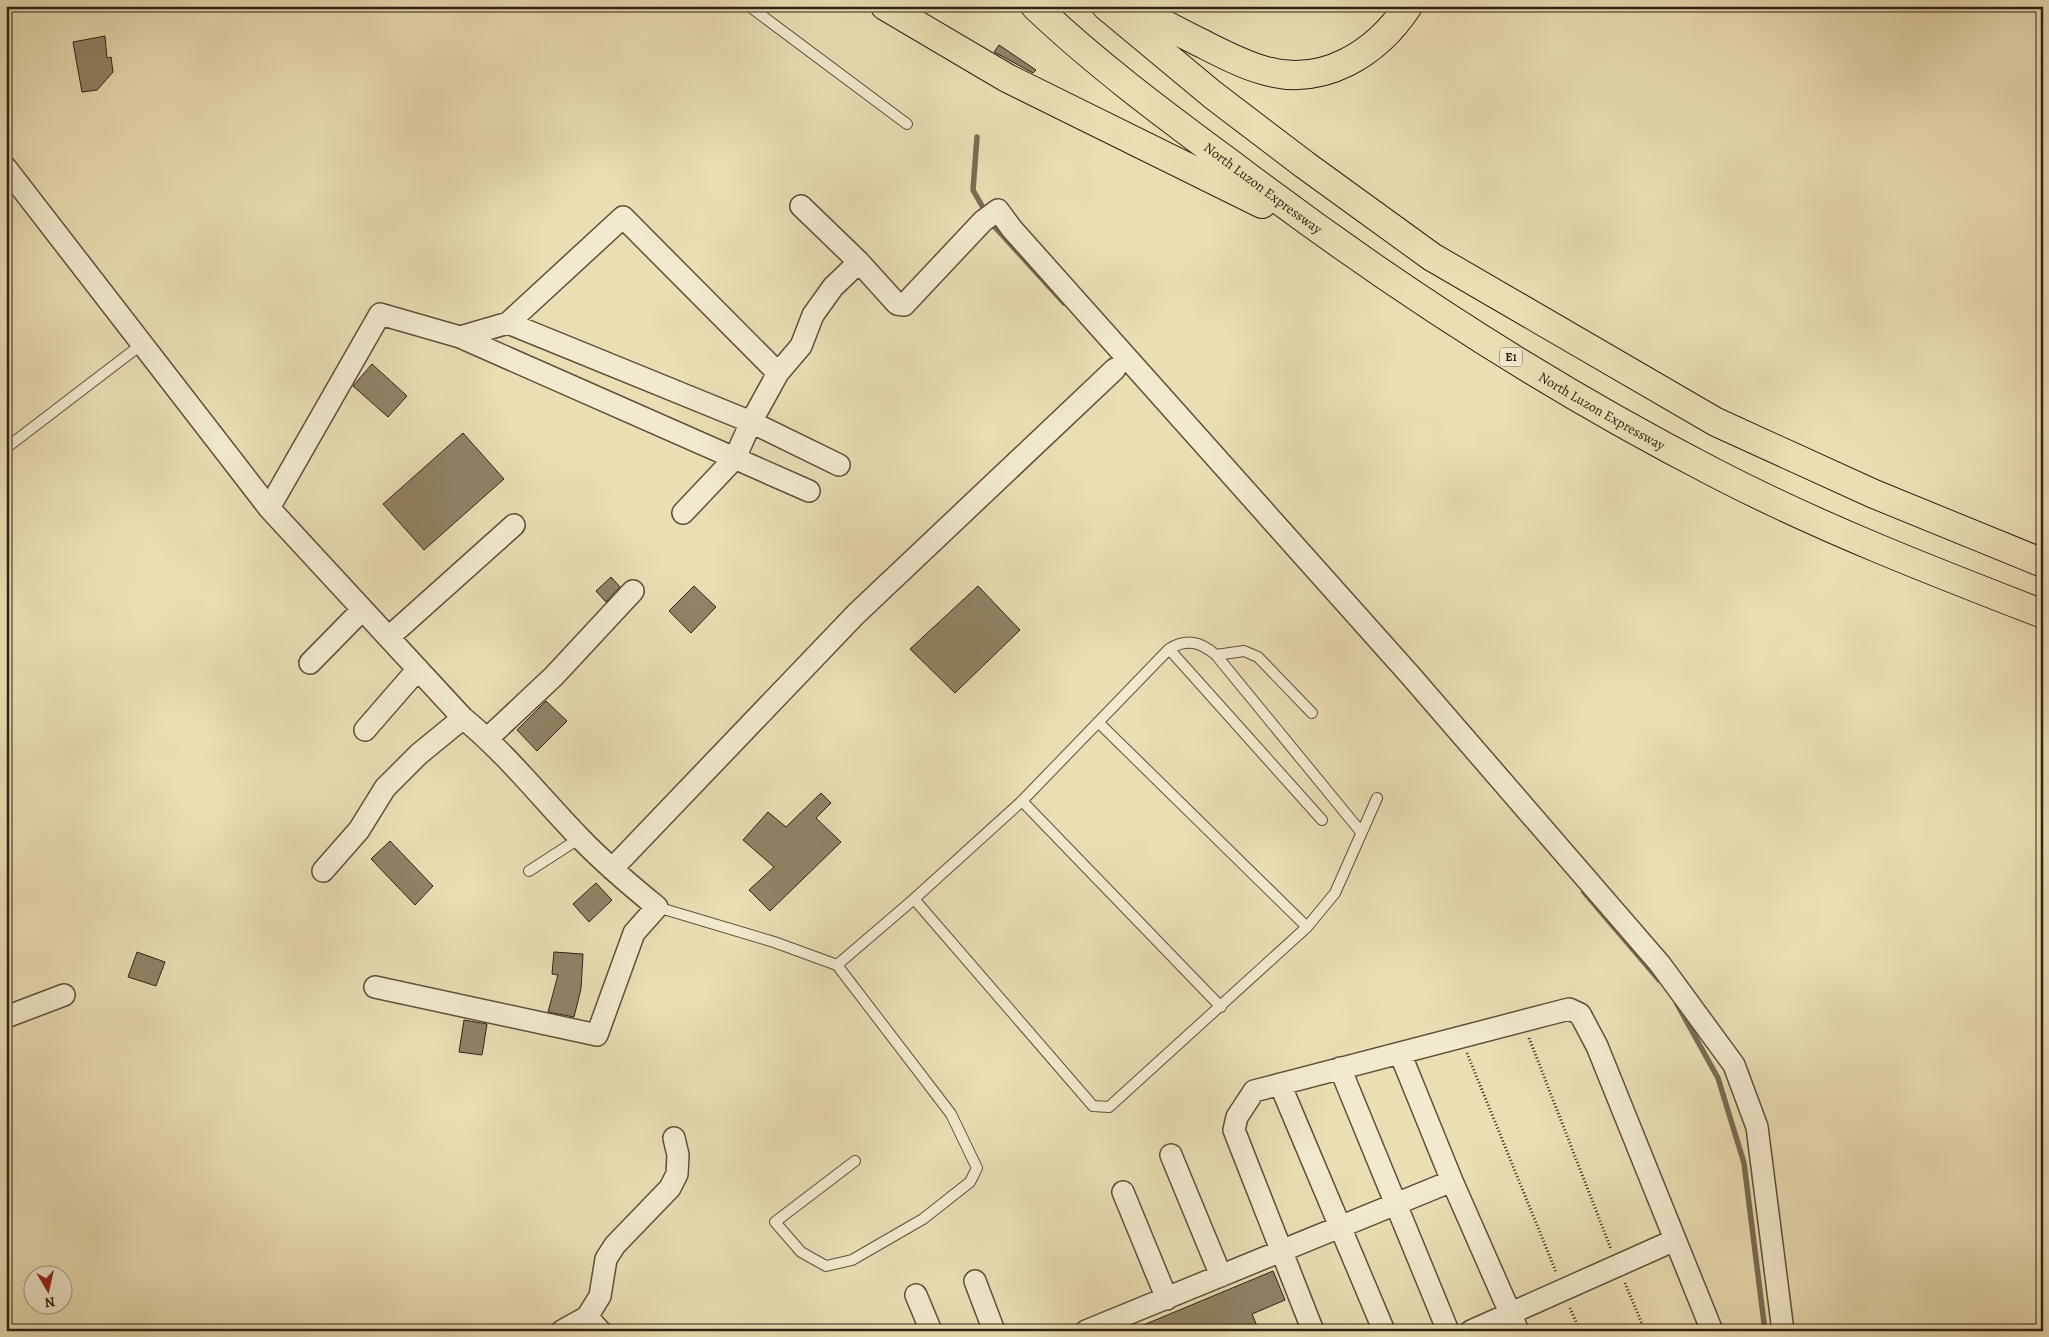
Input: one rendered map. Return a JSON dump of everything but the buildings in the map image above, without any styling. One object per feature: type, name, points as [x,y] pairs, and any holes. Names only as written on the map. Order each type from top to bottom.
[{"type":"highway","points":[[885,6],[942,41],[1016,82],[1323,234]]},
{"type":"highway","name":"North Luzon Expressway","points":[[1035,6],[1160,111],[1323,234],[1485,341],[1591,406],[1717,475],[1826,526],[2043,614]]},
{"type":"highway","points":[[1106,6],[1214,95],[1305,165],[1432,257],[1716,422],[1874,494],[2043,563]]},
{"type":"highway","points":[[1132,6],[1155,20],[1247,65],[1267,72],[1292,75],[1312,74],[1331,69],[1350,62],[1366,53],[1384,38],[1408,6]]},
{"type":"street","points":[[6,168],[269,508],[463,718],[488,738],[580,838],[656,907],[634,933],[597,1035],[375,987]]},
{"type":"street","points":[[801,206],[859,262],[897,304],[904,305],[987,218],[998,210],[1012,229],[1147,382],[1410,676],[1660,964],[1734,1065],[1756,1127],[1783,1331]]},
{"type":"street","points":[[460,337],[508,323],[622,217],[778,373]]},
{"type":"street","points":[[683,513],[735,458],[751,422],[778,373],[801,346],[813,315],[823,300],[859,262]]},
{"type":"street","points":[[269,508],[380,314],[460,337],[809,491]]},
{"type":"street","points":[[508,323],[751,422],[840,464]]},
{"type":"street","points":[[612,869],[856,614],[1115,369]]},
{"type":"street","points":[[389,637],[514,525]]},
{"type":"street","points":[[488,738],[554,676],[633,592]]},
{"type":"street","points":[[310,663],[362,610]]},
{"type":"street","points":[[365,730],[418,669]]},
{"type":"street","points":[[323,871],[359,830],[385,788],[419,754],[463,718]]},
{"type":"street","points":[[6,1017],[64,995]]},
{"type":"street","points":[[1313,1331],[1234,1130],[1237,1117],[1254,1091],[1569,1009],[1580,1014],[1597,1046],[1712,1331]]},
{"type":"street","points":[[1400,1053],[1452,1181],[1515,1323]]},
{"type":"street","points":[[1340,1068],[1448,1331]]},
{"type":"street","points":[[1280,1084],[1384,1331]]},
{"type":"street","points":[[562,1331],[593,1324],[606,1259],[615,1245],[670,1188],[677,1174],[678,1155],[674,1138]]},
{"type":"street","points":[[1171,1155],[1221,1276]]},
{"type":"street","points":[[1086,1331],[1452,1181]]},
{"type":"street","points":[[1123,1192],[1167,1299]]},
{"type":"street","points":[[1471,1331],[1515,1323],[1563,1291],[1675,1240]]},
{"type":"street","points":[[976,1282],[994,1331]]},
{"type":"street","points":[[916,1295],[931,1331]]},
{"type":"lane","points":[[749,6],[907,124]]},
{"type":"lane","points":[[6,448],[142,344]]},
{"type":"lane","points":[[837,965],[914,900],[1022,801],[1169,649],[1188,641],[1206,646],[1216,656],[1362,832]]},
{"type":"lane","points":[[1169,649],[1322,820]]},
{"type":"lane","points":[[1216,656],[1244,651],[1258,657],[1312,713]]},
{"type":"lane","points":[[1098,722],[1308,926]]},
{"type":"lane","points":[[914,900],[1093,1106],[1109,1106],[1308,926],[1334,893],[1377,798]]},
{"type":"lane","points":[[1022,801],[1221,1006]]},
{"type":"lane","points":[[529,870],[580,838]]},
{"type":"lane","points":[[656,907],[774,942],[837,965],[951,1114],[977,1168],[970,1182],[923,1220],[852,1260],[826,1266],[801,1252],[775,1222],[855,1161]]},
{"type":"path","points":[[1522,1021],[1645,1331]]},
{"type":"path","points":[[1460,1038],[1580,1331]]},
{"type":"waterway","points":[[977,137],[973,190],[993,225],[1064,303]]},
{"type":"waterway","points":[[1584,892],[1659,980]]},
{"type":"waterway","points":[[1677,1004],[1718,1078],[1744,1163],[1765,1331]]}]
